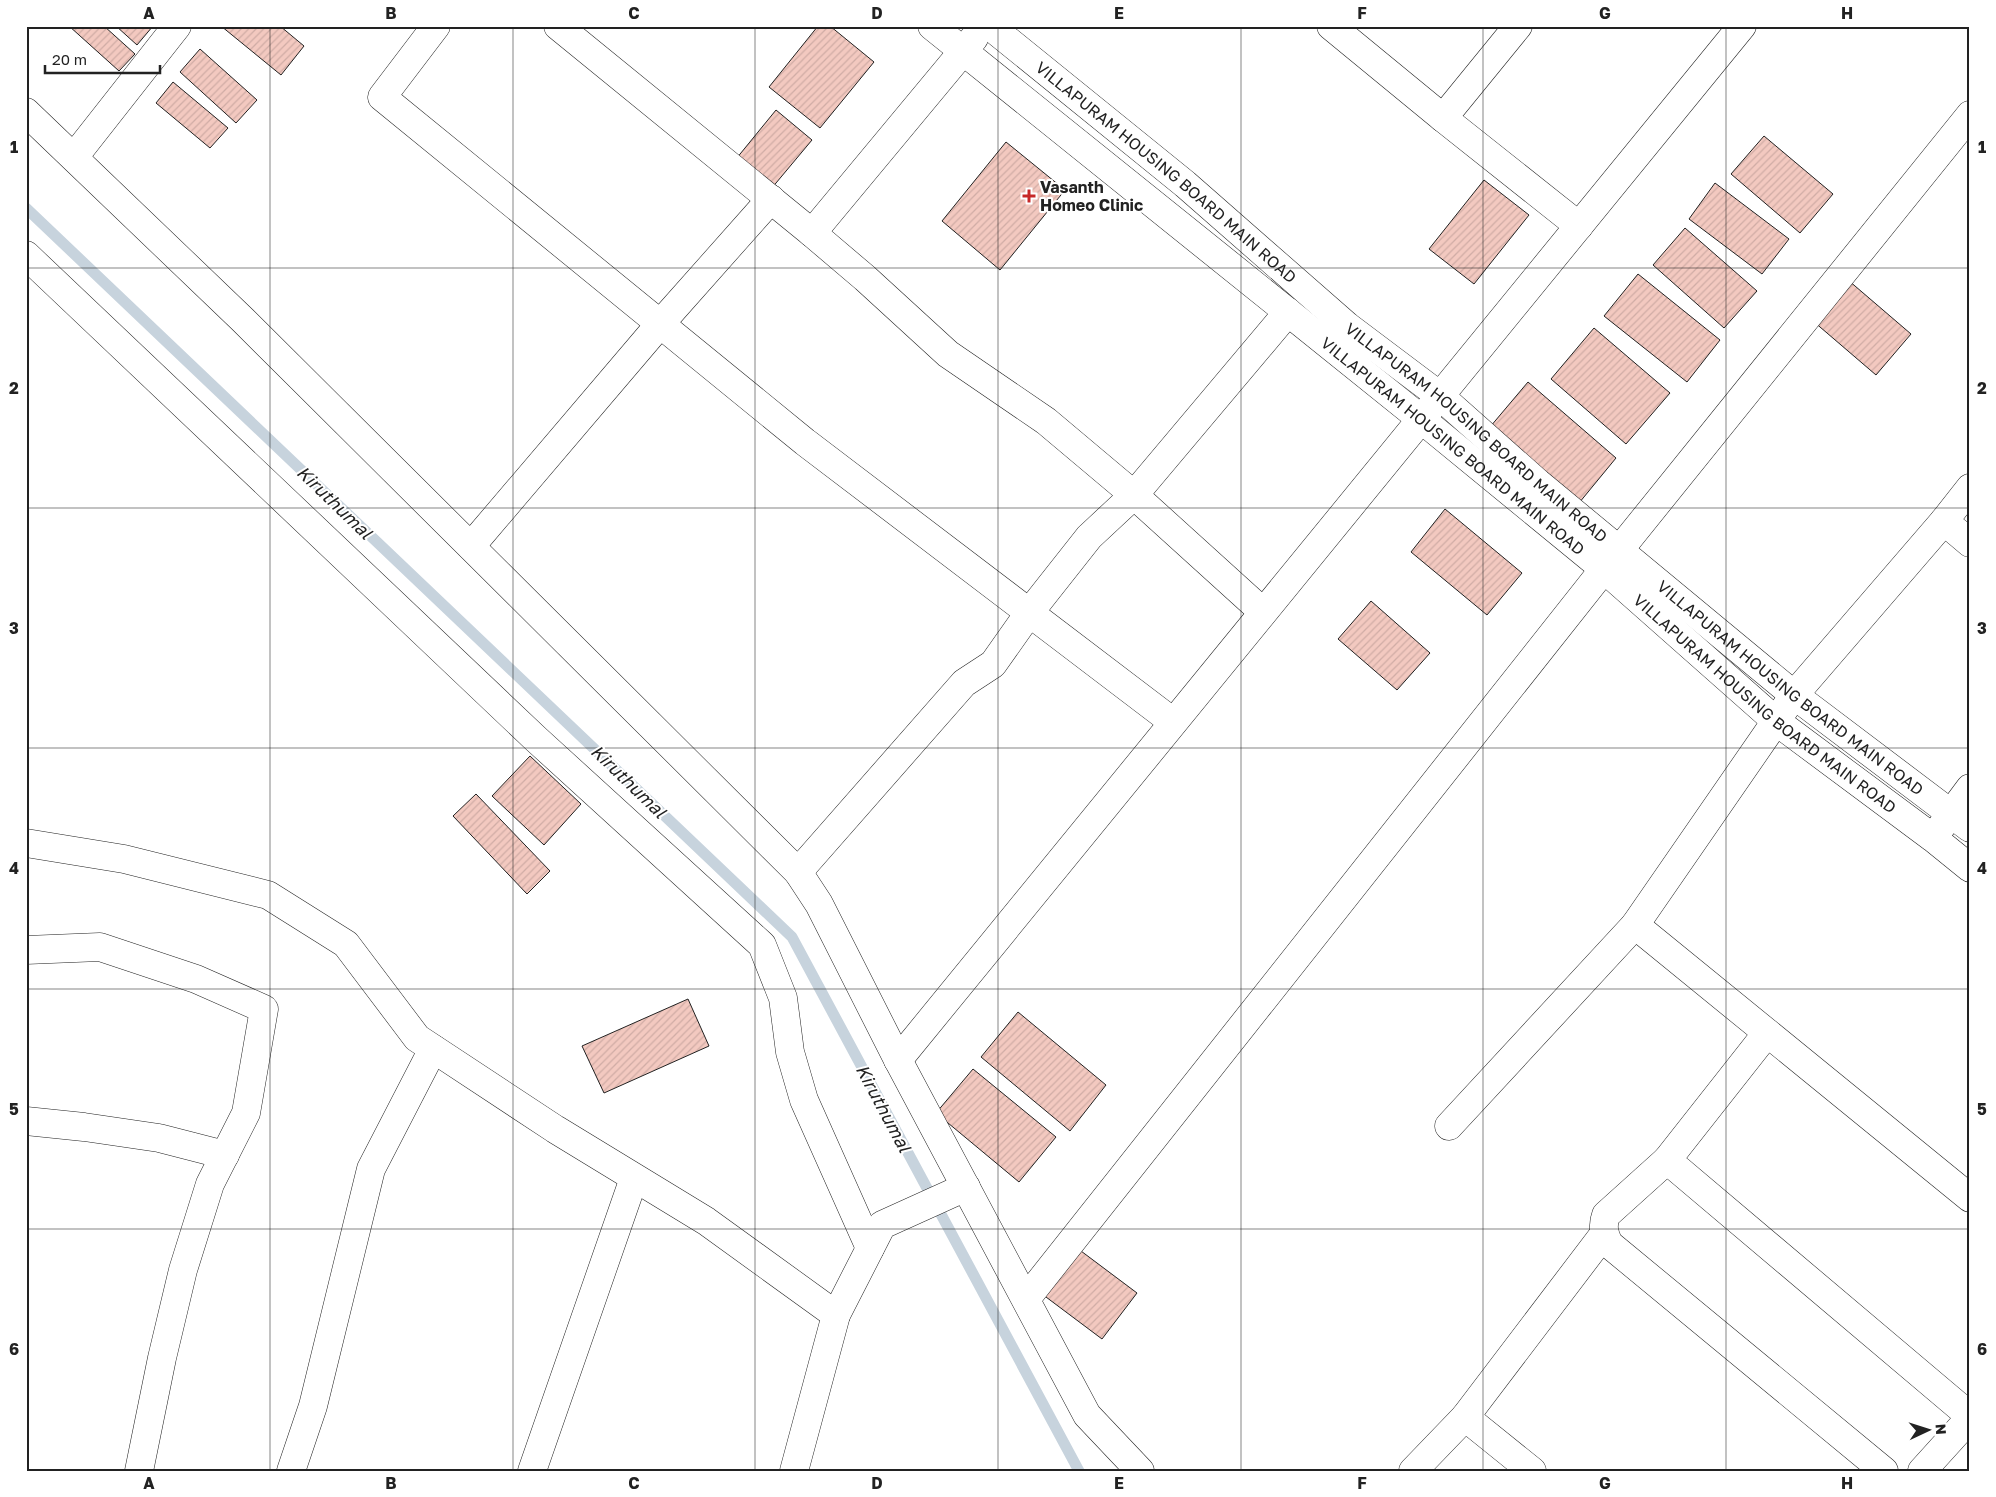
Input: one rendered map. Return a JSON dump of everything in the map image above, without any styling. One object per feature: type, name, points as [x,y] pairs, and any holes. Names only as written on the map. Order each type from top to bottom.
[{"type":"street","points":[[74,157],[177,26]]},
{"type":"street","points":[[436,26],[382,97],[805,442],[1173,722]]},
{"type":"street","points":[[558,26],[812,233],[865,278],[948,354],[1046,421],[1134,495],[1263,612]]},
{"type":"street","name":"VILLAPURAM HOUSING BOARD MAIN ROAD","points":[[932,26],[1421,419],[1961,820]]},
{"type":"street","points":[[812,233],[984,26]]},
{"type":"street","name":"VILLAPURAM HOUSING BOARD MAIN ROAD","points":[[990,26],[1185,184],[1347,326],[1440,396],[1538,483],[1612,560],[1777,722],[1933,838],[1970,868]]},
{"type":"street","points":[[1331,26],[1579,226]]},
{"type":"street","points":[[1443,118],[1518,26]]},
{"type":"street","points":[[898,1060],[1742,26]]},
{"type":"street","points":[[26,112],[243,320],[798,872],[819,904],[898,1060],[957,1191],[1026,1299],[1087,1415],[1140,1471]]},
{"type":"street","points":[[1026,1299],[1612,560],[1970,115]]},
{"type":"street","points":[[470,546],[660,324],[771,199]]},
{"type":"street","points":[[26,255],[536,739],[762,945],[783,998],[790,1052],[804,1100],[876,1237]]},
{"type":"street","points":[[798,872],[964,683],[993,664],[1029,613],[1089,537],[1134,495],[1288,312]]},
{"type":"street","points":[[1449,1126],[1635,925],[1794,695],[1944,521],[1970,488]]},
{"type":"street","points":[[1944,521],[1970,543]]},
{"type":"street","points":[[1933,838],[1961,820],[1970,788]]},
{"type":"street","points":[[26,844],[124,860],[268,895],[346,944],[416,1038],[634,1178],[706,1221],[836,1315]]},
{"type":"street","points":[[1635,925],[1970,1198]]},
{"type":"street","points":[[26,950],[100,947],[196,979],[264,1009],[246,1113],[210,1184],[183,1270],[162,1358],[139,1471]]},
{"type":"street","points":[[1767,1033],[1667,1160],[1606,1215],[1603,1223],[1604,1234],[1609,1244],[1884,1471]]},
{"type":"street","points":[[291,1471],[312,1406],[371,1169],[432,1049]]},
{"type":"street","points":[[26,1121],[159,1138],[225,1155]]},
{"type":"street","points":[[1667,1160],[1970,1417],[1922,1471]]},
{"type":"street","points":[[532,1471],[634,1178]]},
{"type":"street","points":[[794,1471],[836,1315],[876,1237],[957,1191]]},
{"type":"street","points":[[1413,1471],[1464,1417],[1604,1234]]},
{"type":"street","points":[[1464,1417],[1532,1471]]},
{"type":"building","points":[[69,26],[104,26],[135,54],[119,71]]},
{"type":"building","points":[[116,26],[153,26],[137,45]]},
{"type":"building","points":[[221,26],[280,26],[304,46],[281,75]]},
{"type":"building","points":[[818,26],[830,26],[874,62],[820,128],[769,87]]},
{"type":"building","points":[[200,49],[257,100],[236,123],[180,72]]},
{"type":"building","points":[[173,82],[228,128],[210,148],[156,103]]},
{"type":"building","points":[[776,110],[812,140],[771,189],[736,159]]},
{"type":"building","points":[[1764,136],[1833,194],[1800,233],[1731,174]]},
{"type":"building","points":[[1006,142],[1065,190],[1000,270],[942,221]]},
{"type":"building","points":[[1484,180],[1529,215],[1474,284],[1429,249]]},
{"type":"building","points":[[1715,183],[1789,239],[1762,274],[1689,219]]},
{"type":"building","points":[[1685,228],[1757,291],[1724,328],[1653,265]]},
{"type":"building","points":[[1638,274],[1720,340],[1687,382],[1604,316]]},
{"type":"building","points":[[1848,280],[1911,334],[1876,375],[1813,321]]},
{"type":"building","points":[[1594,328],[1670,393],[1626,444],[1551,379]]},
{"type":"building","points":[[1528,382],[1616,458],[1579,503],[1490,427]]},
{"type":"building","points":[[1445,509],[1522,573],[1487,615],[1411,552]]},
{"type":"building","points":[[1371,601],[1430,653],[1397,690],[1338,639]]},
{"type":"building","points":[[530,756],[581,804],[544,845],[492,796]]},
{"type":"building","points":[[476,794],[550,871],[527,894],[453,816]]},
{"type":"building","points":[[688,999],[709,1046],[604,1093],[582,1046]]},
{"type":"building","points":[[1018,1012],[1106,1085],[1070,1131],[981,1057]]},
{"type":"building","points":[[973,1069],[1056,1137],[1019,1182],[936,1113]]},
{"type":"building","points":[[1077,1248],[1137,1293],[1102,1339],[1042,1294]]},
{"type":"waterway","name":"Kiruthumal","points":[[26,208],[792,937],[1079,1471]]},
{"type":"place","name":"Vasanth Homeo Clinic","points":[[1029,196]]}]
